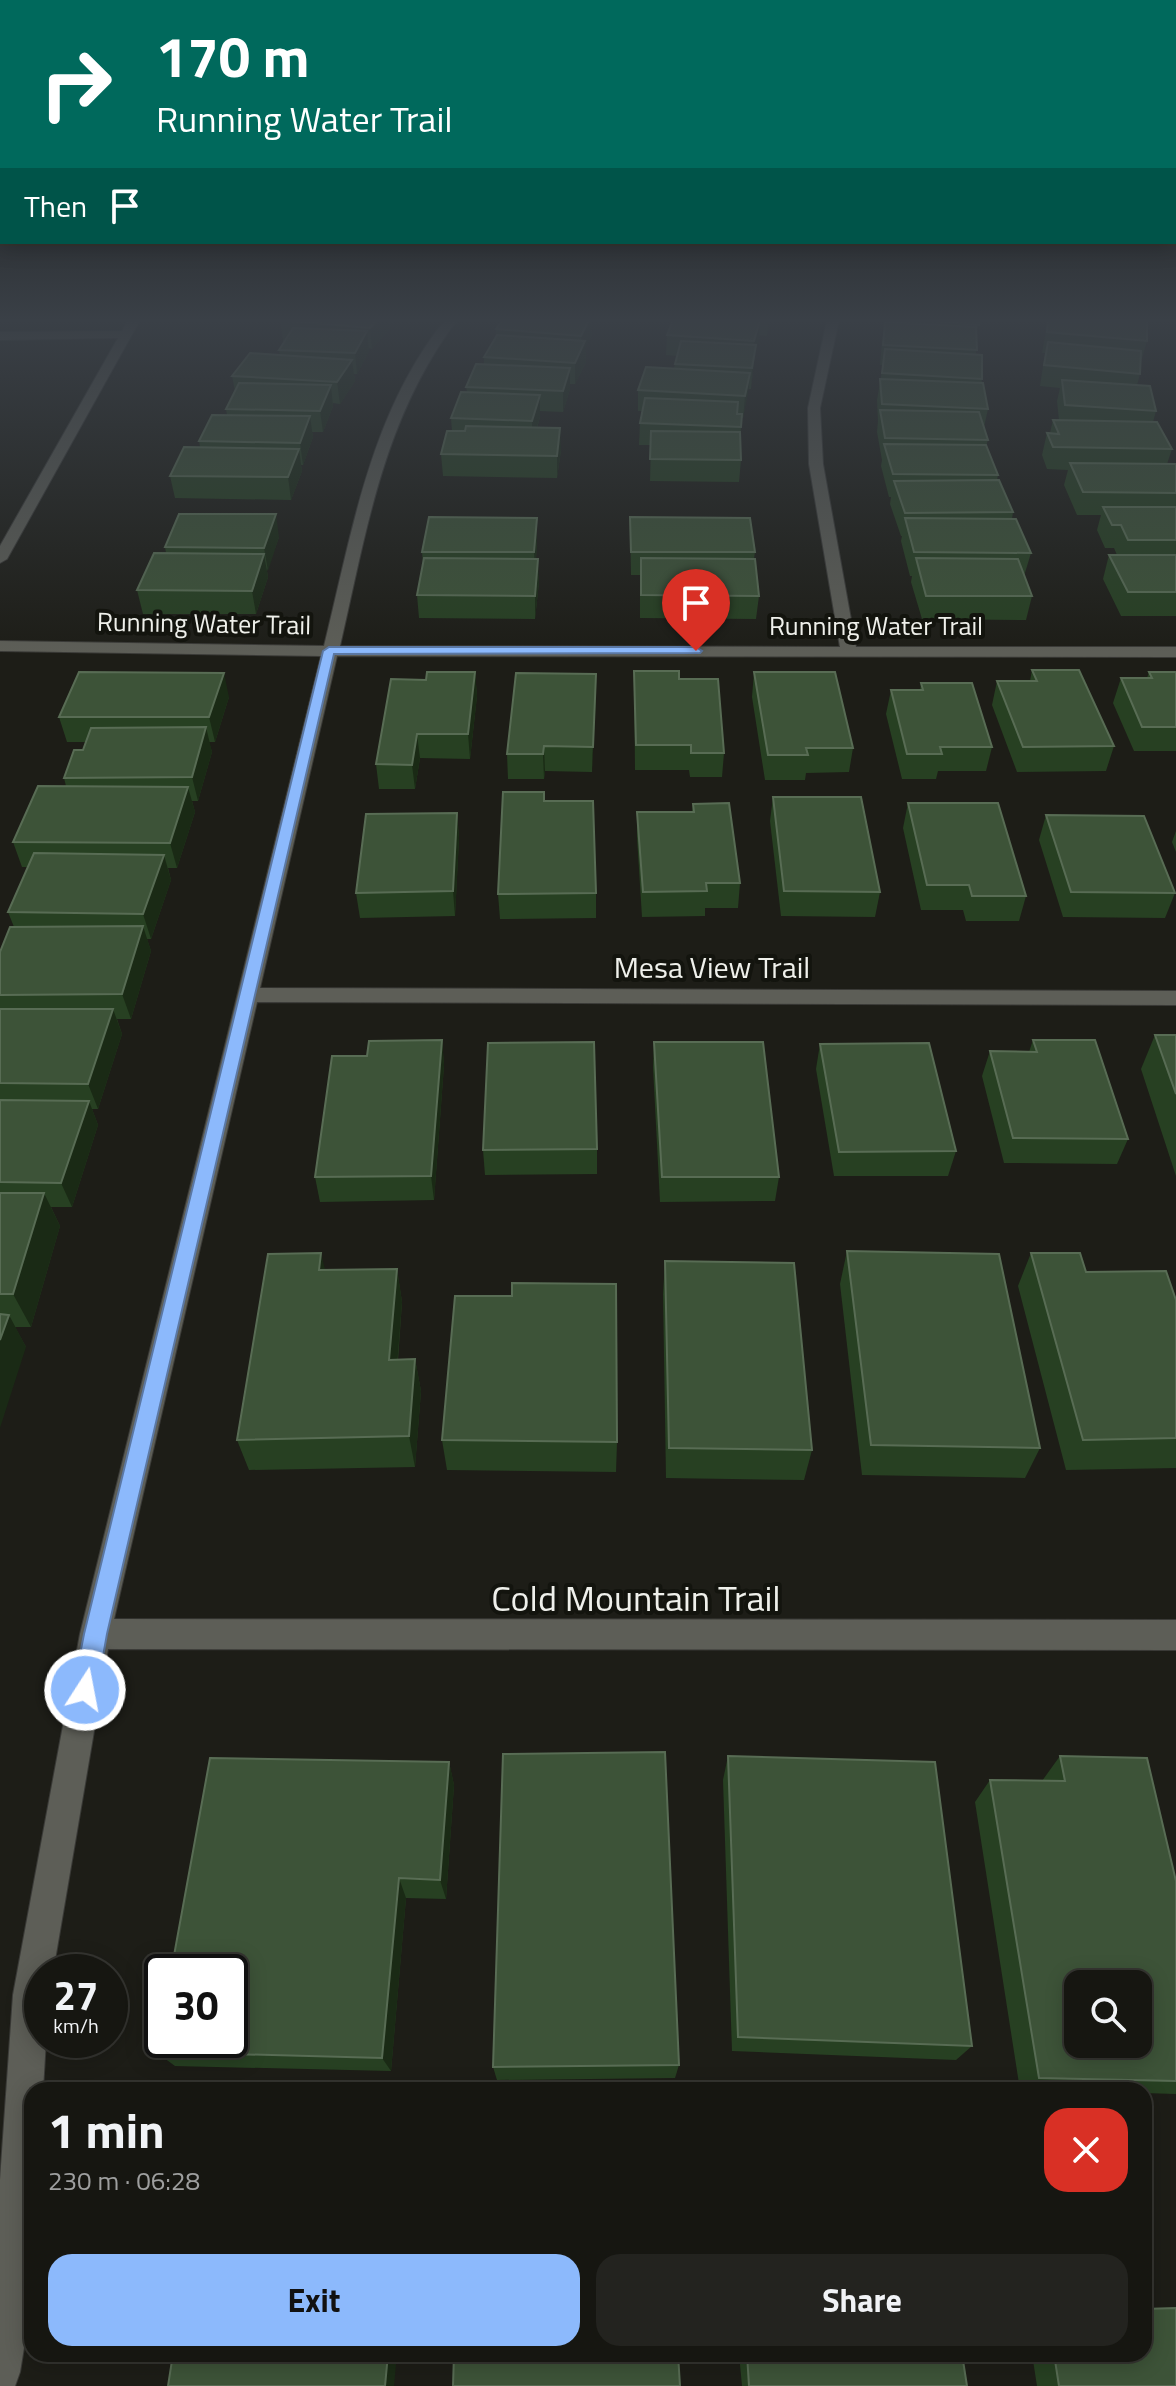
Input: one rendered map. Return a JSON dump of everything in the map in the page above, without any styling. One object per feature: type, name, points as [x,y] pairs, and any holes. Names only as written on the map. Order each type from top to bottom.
[{"type":"street","points":[[0,559],[71,431]]},
{"type":"street","points":[[25,2082],[31,1995],[95,1634],[329,651],[374,469],[387,431]]},
{"type":"street","points":[[815,431],[816,464],[849,651]]},
{"type":"street","name":"Running Water Trail","points":[[0,646],[329,651],[1176,652]]},
{"type":"street","name":"Mesa View Trail","points":[[247,995],[1176,998]]},
{"type":"street","name":"Cold Mountain Trail","points":[[95,1634],[1176,1635]]},
{"type":"street","points":[[0,2372],[11,2305],[24,2104]]},
{"type":"building","points":[[204,431],[304,431],[300,443],[199,441]]},
{"type":"building","points":[[447,431],[560,431],[557,456],[441,454]]},
{"type":"building","points":[[651,431],[740,432],[741,460],[650,459]]},
{"type":"building","points":[[884,431],[985,431],[988,440],[885,438]]},
{"type":"building","points":[[1058,431],[1162,431],[1172,449],[1053,447],[1047,433],[1059,434]]},
{"type":"building","points":[[884,444],[986,445],[998,475],[893,474]]},
{"type":"building","points":[[184,447],[299,449],[288,477],[170,476]]},
{"type":"building","points":[[1070,463],[1176,464],[1176,493],[1083,492]]},
{"type":"building","points":[[999,480],[1013,512],[905,513],[894,481]]},
{"type":"building","points":[[1103,507],[1176,507],[1176,540],[1128,540],[1121,525],[1112,525]]},
{"type":"building","points":[[179,514],[276,514],[264,548],[165,547]]},
{"type":"building","points":[[429,517],[537,518],[534,552],[422,552]]},
{"type":"building","points":[[630,517],[750,518],[755,552],[631,552]]},
{"type":"building","points":[[905,518],[1016,519],[1031,553],[914,552]]},
{"type":"building","points":[[154,553],[264,554],[252,591],[137,590]]},
{"type":"building","points":[[1109,555],[1176,555],[1176,592],[1128,592]]},
{"type":"building","points":[[424,558],[538,559],[535,596],[417,595]]},
{"type":"building","points":[[641,558],[755,559],[759,596],[641,595]]},
{"type":"building","points":[[916,558],[1018,559],[1032,596],[926,596]]},
{"type":"building","points":[[1032,670],[1079,670],[1114,746],[1023,747],[997,681],[1037,681]]},
{"type":"building","points":[[634,671],[679,671],[679,679],[718,679],[724,753],[691,753],[691,745],[636,745]]},
{"type":"building","points":[[79,672],[224,673],[209,717],[59,717]]},
{"type":"building","points":[[427,672],[475,672],[468,734],[417,734],[412,765],[376,764],[391,679],[426,680]]},
{"type":"building","points":[[754,672],[835,672],[853,748],[806,748],[808,755],[768,755]]},
{"type":"building","points":[[1149,672],[1176,672],[1176,727],[1142,727],[1121,678],[1152,678]]},
{"type":"building","points":[[516,673],[596,674],[593,747],[544,746],[543,754],[507,754]]},
{"type":"building","points":[[921,683],[972,683],[992,747],[940,747],[942,754],[907,754],[891,690],[923,690]]},
{"type":"building","points":[[206,727],[192,777],[64,778],[74,750],[83,750],[91,728]]},
{"type":"building","points":[[38,786],[188,787],[170,843],[13,842]]},
{"type":"building","points":[[503,792],[544,792],[544,801],[593,801],[596,893],[498,894]]},
{"type":"building","points":[[773,797],[861,797],[880,892],[784,891]]},
{"type":"building","points":[[729,803],[740,883],[706,883],[707,891],[643,892],[637,812],[694,812],[693,804]]},
{"type":"building","points":[[908,803],[998,803],[1026,896],[972,896],[969,885],[927,885]]},
{"type":"building","points":[[457,813],[453,891],[356,893],[366,814]]},
{"type":"building","points":[[1046,815],[1144,816],[1175,893],[1071,892]]},
{"type":"building","points":[[34,853],[164,855],[143,914],[8,912]]},
{"type":"building","points":[[143,926],[122,994],[0,995],[0,952],[10,927]]},
{"type":"building","points":[[0,1009],[113,1009],[88,1084],[0,1083]]},
{"type":"building","points":[[1155,1035],[1176,1035],[1176,1094]]},
{"type":"building","points":[[442,1040],[431,1176],[315,1177],[332,1056],[367,1056],[369,1041]]},
{"type":"building","points":[[1033,1040],[1095,1040],[1128,1139],[1013,1138],[990,1051],[1037,1052]]},
{"type":"building","points":[[594,1042],[597,1149],[483,1150],[488,1043]]},
{"type":"building","points":[[654,1042],[763,1042],[779,1177],[662,1177]]},
{"type":"building","points":[[929,1043],[956,1151],[839,1152],[820,1044]]},
{"type":"building","points":[[0,1100],[89,1101],[61,1183],[0,1182]]},
{"type":"building","points":[[0,1193],[44,1193],[13,1294],[0,1294]]},
{"type":"building","points":[[847,1251],[999,1254],[1040,1448],[871,1445]]},
{"type":"building","points":[[321,1253],[319,1270],[397,1269],[389,1360],[415,1359],[409,1436],[237,1440],[268,1254]]},
{"type":"building","points":[[1031,1253],[1080,1253],[1086,1272],[1166,1271],[1176,1300],[1176,1438],[1083,1440]]},
{"type":"building","points":[[665,1261],[794,1263],[812,1450],[669,1448]]},
{"type":"building","points":[[512,1283],[616,1284],[617,1442],[442,1440],[455,1296],[512,1296]]},
{"type":"building","points":[[0,1314],[9,1315],[0,1340]]},
{"type":"building","points":[[665,1752],[679,2065],[493,2067],[503,1754]]},
{"type":"building","points":[[728,1756],[935,1762],[972,2046],[738,2037]]},
{"type":"building","points":[[1060,1756],[1147,1758],[1176,1881],[1176,2081],[1039,2078],[990,1780],[1065,1781]]},
{"type":"building","points":[[210,1758],[449,1762],[440,1880],[399,1878],[382,2058],[248,2054],[248,1954],[174,1954]]},
{"type":"building","points":[[1176,2308],[1176,2386],[1059,2386],[1055,2362],[1152,2362],[1152,2309]]},
{"type":"building","points":[[172,2362],[387,2362],[385,2386],[168,2386]]},
{"type":"building","points":[[454,2362],[678,2362],[680,2386],[453,2386]]},
{"type":"building","points":[[748,2362],[963,2362],[967,2386],[749,2386]]},
{"type":"route","points":[[85,1690],[95,1634],[329,651],[696,651]]}]
